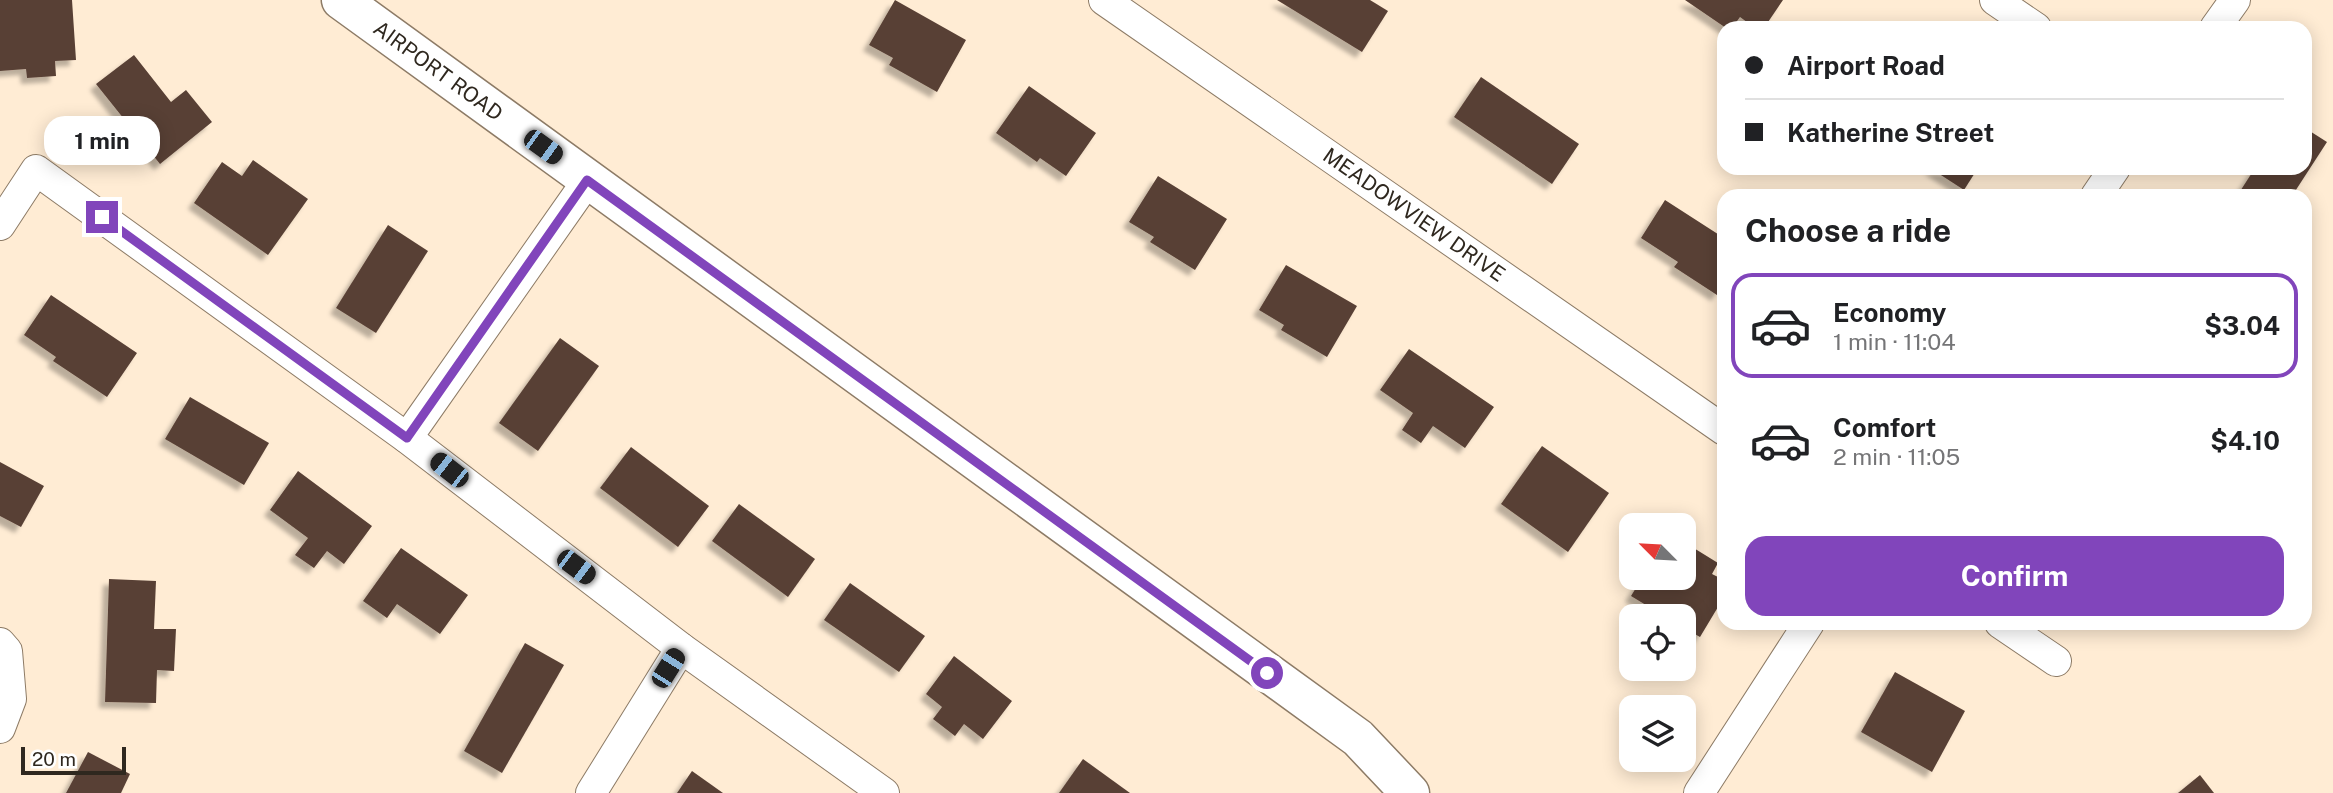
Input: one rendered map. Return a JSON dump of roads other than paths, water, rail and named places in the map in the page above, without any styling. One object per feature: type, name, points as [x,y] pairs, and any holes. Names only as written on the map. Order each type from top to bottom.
[{"type":"highway","name":"AIRPORT ROAD","points":[[341,0],[1358,738],[1410,793]]},
{"type":"street","name":"MEADOWVIEW DRIVE","points":[[1104,0],[1717,425]]},
{"type":"street","points":[[1995,0],[2026,21]]},
{"type":"street","points":[[2220,21],[2235,0]]},
{"type":"street","points":[[0,225],[36,170],[407,438],[681,648],[884,793]]},
{"type":"street","points":[[407,438],[587,180]]},
{"type":"street","points":[[1699,793],[1804,630]]},
{"type":"street","points":[[2010,630],[2056,661]]},
{"type":"street","points":[[0,643],[7,651],[12,699],[0,728]]},
{"type":"street","points":[[591,793],[681,648]]}]
